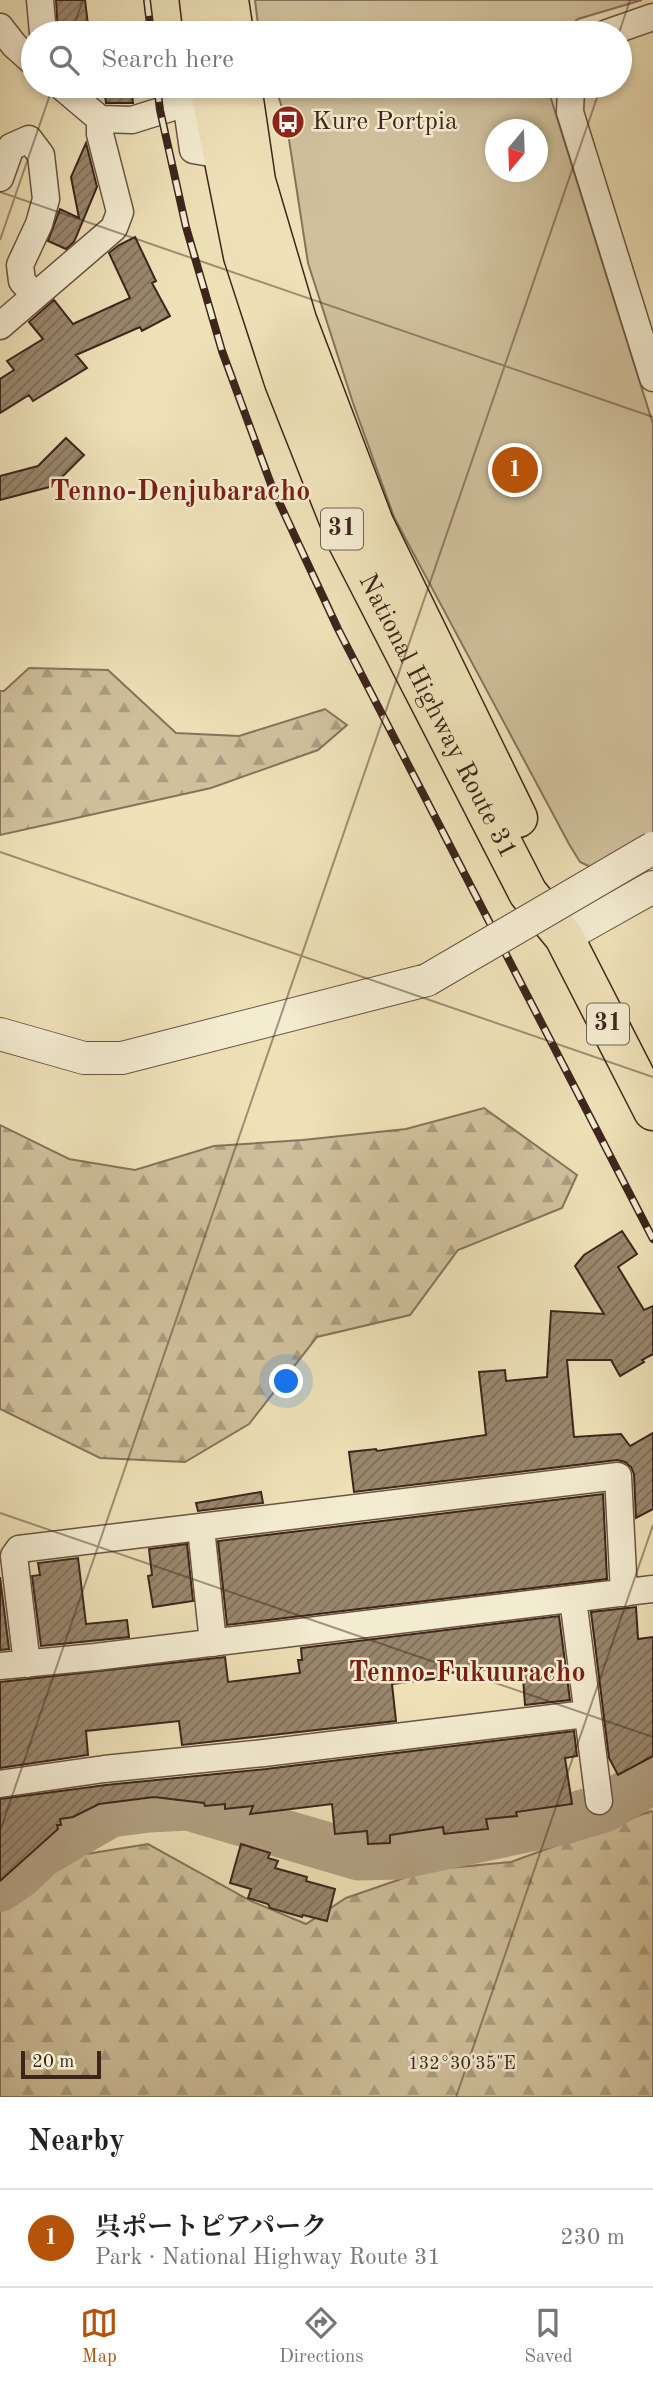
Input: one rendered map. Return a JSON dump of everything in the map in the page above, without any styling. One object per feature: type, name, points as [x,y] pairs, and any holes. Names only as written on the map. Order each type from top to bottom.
[{"type":"highway","name":"National Highway Route 31","points":[[196,98],[222,155],[247,268],[284,382],[347,541],[528,894],[564,937],[653,1111]]},
{"type":"highway","name":"National Highway Route 31","points":[[244,98],[256,181],[297,320],[374,523],[550,881],[564,937]]},
{"type":"street","points":[[40,0],[43,21]]},
{"type":"street","points":[[632,24],[653,17]]},
{"type":"street","points":[[0,27],[21,51]]},
{"type":"street","points":[[75,98],[100,119],[132,120],[180,98]]},
{"type":"street","points":[[571,98],[570,112],[653,378]]},
{"type":"street","points":[[0,326],[114,228],[120,212],[100,134],[100,119]]},
{"type":"street","points":[[0,178],[11,148],[29,139],[41,155],[46,199],[39,224],[20,265],[22,281],[35,296]]},
{"type":"street","points":[[0,1034],[84,1058],[122,1058],[427,980],[653,848]]},
{"type":"street","points":[[564,937],[653,887]]},
{"type":"street","points":[[26,1664],[14,1556],[19,1549],[618,1476],[624,1593]]},
{"type":"street","points":[[201,1528],[213,1643]]},
{"type":"street","points":[[0,1666],[213,1643],[653,1589]]},
{"type":"street","points":[[573,1600],[598,1801]]},
{"type":"street","points":[[0,1784],[104,1769],[586,1714]]},
{"type":"green space","points":[[255,0],[642,0],[576,21],[258,21]]},
{"type":"green space","points":[[279,98],[551,98],[653,424],[653,840],[599,871],[580,862],[394,517],[353,403],[308,263],[286,120]]},
{"type":"green space","points":[[29,668],[108,670],[176,733],[239,736],[325,709],[347,725],[318,750],[211,788],[0,835],[0,691],[4,691]]},
{"type":"green space","points":[[484,1108],[577,1175],[562,1208],[458,1250],[410,1315],[317,1337],[249,1424],[185,1462],[100,1458],[0,1409],[0,1125],[69,1159],[135,1170],[214,1146],[406,1129]]},
{"type":"green space","points":[[651,1811],[653,2097],[0,2097],[0,1894],[55,1859],[148,1844],[251,1901],[306,1924],[346,1898],[427,1870],[511,1862]]},
{"type":"building","points":[[56,0],[85,0],[88,21],[57,21]]},
{"type":"building","points":[[105,98],[132,98],[133,103],[106,103]]},
{"type":"building","points":[[86,143],[97,187],[74,242],[66,249],[48,241],[60,209],[79,218],[71,177]]},
{"type":"building","points":[[135,237],[156,281],[152,283],[170,316],[142,331],[140,327],[76,355],[87,368],[33,401],[29,395],[0,413],[0,379],[14,370],[7,361],[43,339],[29,322],[54,300],[73,324],[130,298],[109,253]]},
{"type":"building","points":[[66,438],[84,455],[53,486],[0,500],[0,476],[38,466]]},
{"type":"building","points":[[622,1231],[637,1254],[618,1267],[644,1310],[653,1306],[653,1354],[620,1376],[611,1360],[567,1360],[574,1437],[621,1434],[630,1446],[653,1433],[653,1509],[636,1518],[634,1474],[625,1462],[617,1460],[354,1492],[349,1452],[377,1451],[486,1435],[479,1372],[505,1370],[506,1381],[547,1377],[551,1311],[604,1314],[575,1266],[584,1255]]},
{"type":"building","points":[[261,1492],[263,1503],[198,1511],[196,1503]]},
{"type":"building","points":[[603,1494],[607,1579],[227,1625],[218,1541]]},
{"type":"building","points":[[187,1544],[193,1601],[153,1607],[148,1576],[152,1575],[149,1549]]},
{"type":"building","points":[[78,1558],[86,1624],[127,1620],[129,1637],[41,1646],[32,1576],[40,1575],[38,1563]]},
{"type":"building","points":[[0,1577],[9,1649],[0,1650]]},
{"type":"building","points":[[636,1607],[638,1639],[653,1637],[653,1756],[618,1775],[609,1758],[591,1612]]},
{"type":"building","points":[[559,1616],[570,1700],[525,1705],[523,1678],[512,1679],[511,1667],[440,1674],[440,1678],[392,1684],[396,1721],[182,1745],[179,1721],[86,1731],[88,1755],[0,1768],[0,1682],[225,1657],[228,1682],[300,1673],[298,1660],[302,1660],[301,1648]]},
{"type":"building","points":[[574,1731],[577,1756],[565,1758],[572,1804],[516,1812],[517,1816],[486,1819],[488,1829],[444,1834],[443,1827],[390,1835],[390,1843],[368,1844],[367,1831],[335,1834],[332,1804],[250,1814],[253,1806],[225,1809],[225,1804],[205,1806],[204,1803],[154,1797],[99,1804],[73,1817],[60,1819],[61,1825],[57,1825],[58,1829],[0,1881],[0,1799]]},
{"type":"building","points":[[241,1844],[270,1853],[268,1858],[278,1861],[275,1868],[335,1889],[327,1921],[270,1908],[268,1904],[248,1898],[251,1889],[230,1883]]},
{"type":"waterway","points":[[0,1887],[19,1874],[41,1853],[110,1813],[188,1806],[359,1856],[398,1855],[564,1820],[606,1807],[653,1779]]},
{"type":"railway","points":[[147,0],[150,21]]},
{"type":"railway","points":[[158,98],[186,227],[222,351],[272,487],[338,629],[653,1239]]},
{"type":"place","name":"Kure Portpia","points":[[288,122]]},
{"type":"place","name":"呉ポートピアパーク","points":[[515,470]]},
{"type":"district","name":"Tenno-Denjubaracho","points":[[180,493]]},
{"type":"district","name":"Tenno-Fukuuracho","points":[[467,1674]]}]
